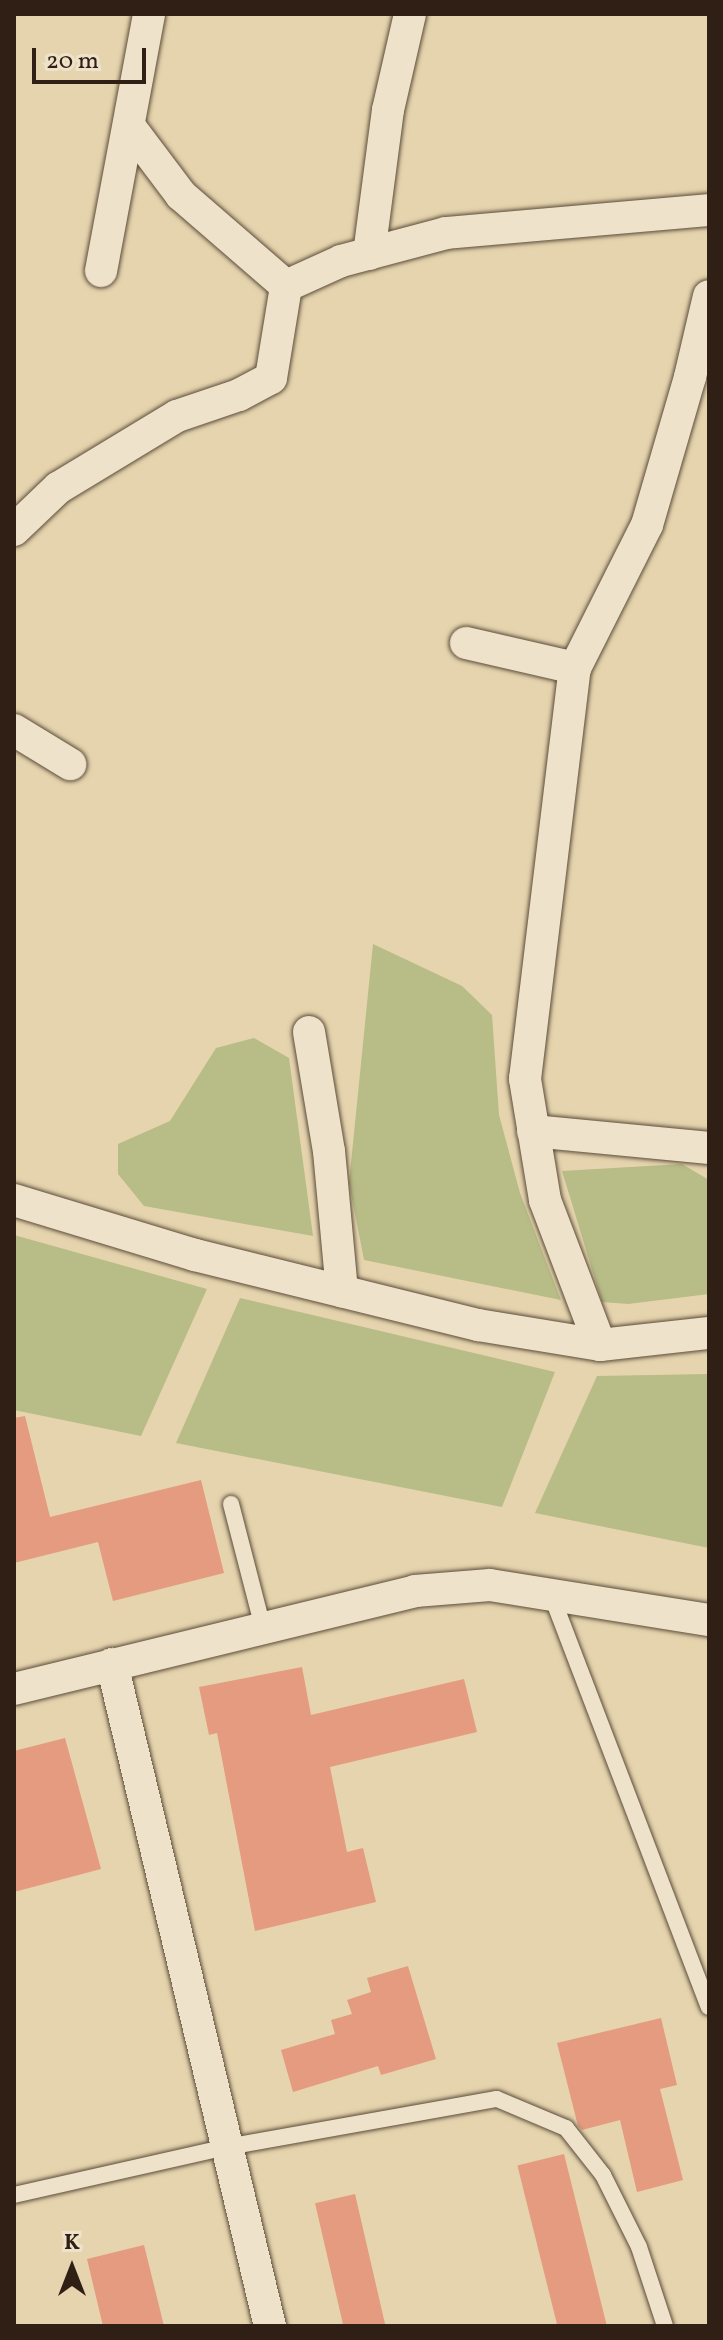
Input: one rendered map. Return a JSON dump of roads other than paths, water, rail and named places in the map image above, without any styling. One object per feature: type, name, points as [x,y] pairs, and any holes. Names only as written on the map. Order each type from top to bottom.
[{"type":"street","points":[[101,271],[149,14]]},
{"type":"street","points":[[369,254],[388,110],[410,14]]},
{"type":"street","points":[[129,126],[181,195],[286,286]]},
{"type":"street","points":[[286,286],[341,261],[446,233],[709,210]]},
{"type":"street","points":[[14,530],[58,488],[177,416],[239,395],[271,378],[286,286]]},
{"type":"street","points":[[600,1345],[545,1200],[525,1079],[575,668],[647,525],[690,377],[709,296]]},
{"type":"street","points":[[466,643],[575,668]]},
{"type":"street","points":[[14,730],[70,764]]},
{"type":"street","points":[[309,1032],[329,1151],[342,1291]]},
{"type":"street","points":[[533,1131],[709,1148]]},
{"type":"street","points":[[14,1200],[195,1255],[478,1325],[600,1345],[709,1333]]},
{"type":"street","points":[[14,1689],[415,1591],[490,1585],[709,1620]]},
{"type":"street","points":[[112,1664],[270,2326]]},
{"type":"lane","points":[[231,1504],[263,1628]]},
{"type":"lane","points":[[551,1594],[709,2007]]},
{"type":"lane","points":[[14,2195],[227,2147],[497,2099],[566,2128],[603,2175],[639,2247],[665,2326]]}]
